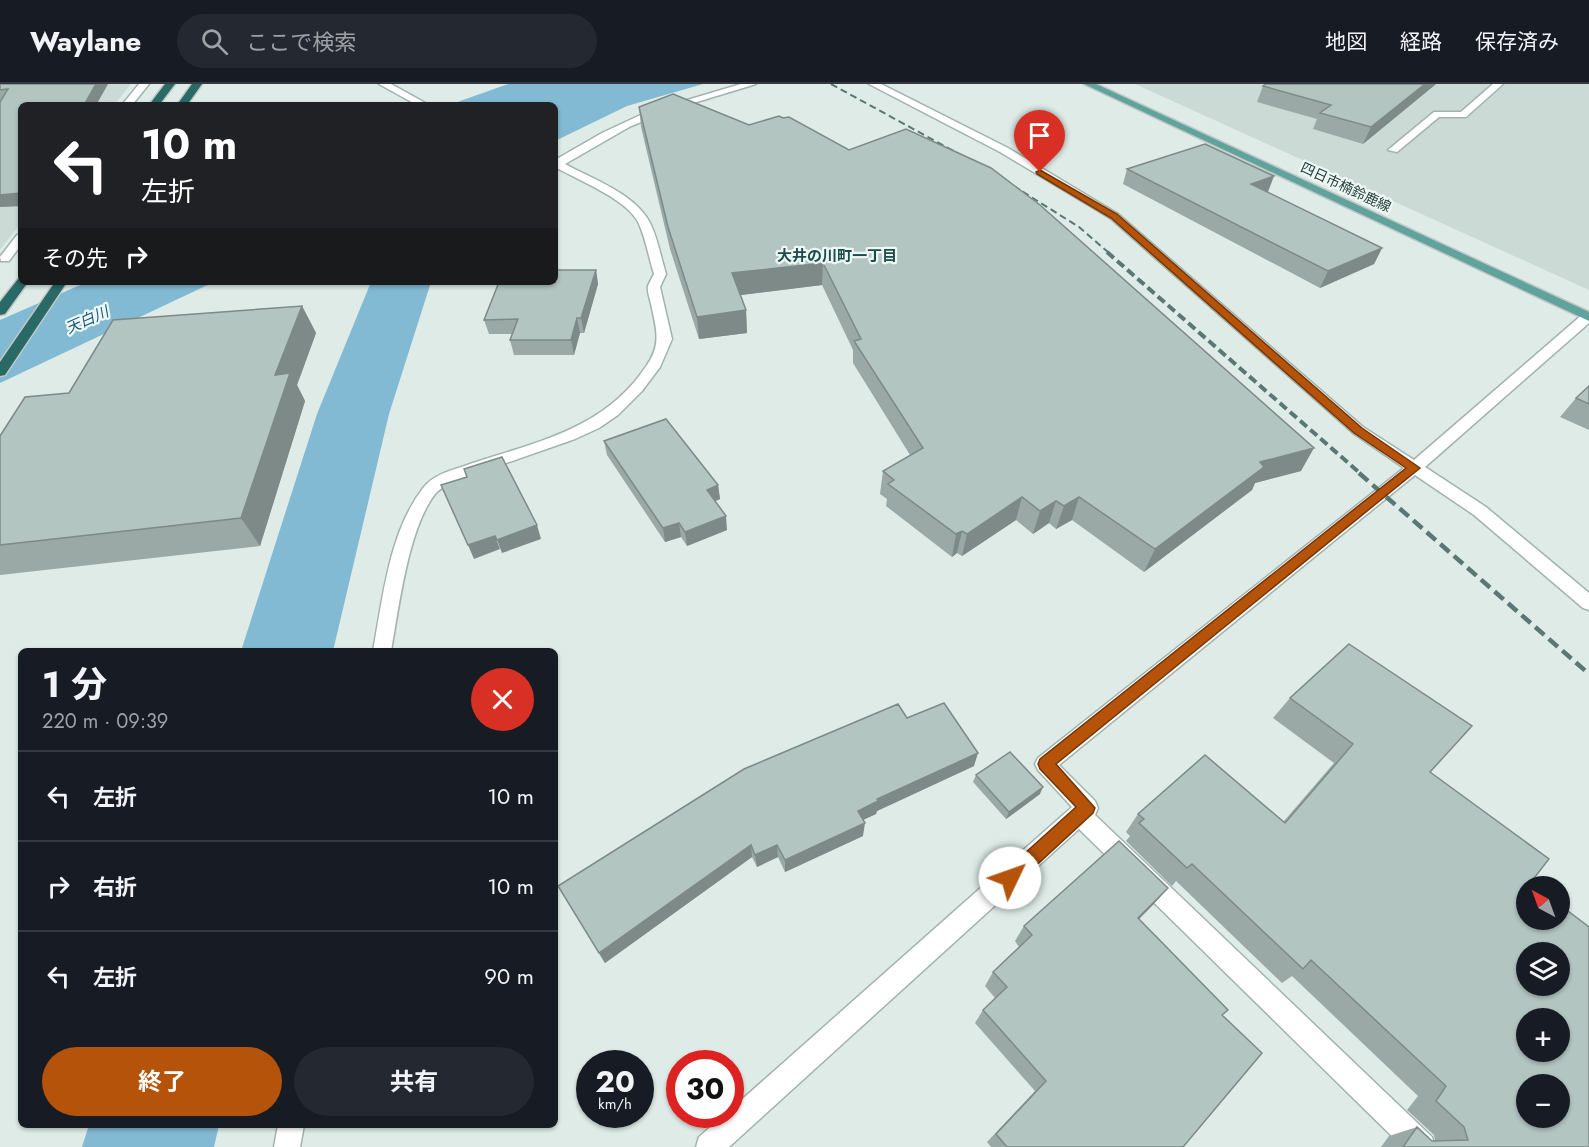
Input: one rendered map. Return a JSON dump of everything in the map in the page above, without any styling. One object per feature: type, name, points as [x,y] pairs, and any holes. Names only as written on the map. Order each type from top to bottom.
[{"type":"highway","points":[[156,102],[170,84]]},
{"type":"highway","points":[[184,102],[197,84]]},
{"type":"highway","points":[[0,311],[20,285]]},
{"type":"highway","points":[[0,372],[60,285]]},
{"type":"main road","name":"四日市楠鈴鹿線","points":[[1089,84],[1588,317]]},
{"type":"street","points":[[129,102],[144,84]]},
{"type":"street","points":[[384,84],[417,102]]},
{"type":"street","points":[[558,162],[585,145],[640,117],[683,102],[751,84]]},
{"type":"street","points":[[874,84],[1004,150],[1114,216],[1358,430],[1480,511],[1589,603]]},
{"type":"street","points":[[1393,150],[1437,114],[1463,115],[1498,84]]},
{"type":"street","points":[[383,648],[407,538],[416,513],[431,488],[449,477],[570,436],[594,425],[613,412],[637,388],[655,364],[665,339],[654,287],[660,274],[645,224],[637,212],[619,198],[558,164]]},
{"type":"street","points":[[4,258],[18,241]]},
{"type":"street","points":[[710,1147],[1087,808],[1046,764],[1414,468],[1588,317]]},
{"type":"street","points":[[1080,815],[1422,1147]]},
{"type":"street","points":[[287,1147],[290,1128]]},
{"type":"shaded area","points":[[0,84],[131,84],[116,102],[18,102],[18,227],[0,250]]},
{"type":"shaded area","points":[[1135,84],[1589,84],[1589,290]]},
{"type":"water","points":[[508,84],[703,84],[627,106],[558,140],[558,102],[457,102]]},
{"type":"water","name":"天白川","points":[[80,285],[208,285],[0,383],[0,320]]},
{"type":"building","points":[[0,84],[96,84],[86,102],[18,102],[18,193],[0,195],[0,102],[8,89],[0,90]]},
{"type":"building","points":[[1266,84],[1425,84],[1371,127],[1320,113],[1331,105],[1263,86]]},
{"type":"building","points":[[673,94],[749,125],[779,116],[789,117],[849,150],[906,129],[991,168],[1040,205],[1314,448],[1260,462],[1264,467],[1155,549],[1079,497],[1064,506],[1056,501],[1040,511],[1022,497],[967,534],[962,531],[956,534],[888,484],[894,480],[883,471],[923,448],[854,341],[861,339],[823,263],[732,273],[746,310],[697,317],[668,227],[639,107]]},
{"type":"building","points":[[1205,144],[1274,176],[1251,184],[1382,248],[1328,271],[1127,169]]},
{"type":"building","points":[[558,270],[596,270],[581,318],[577,318],[571,340],[510,340],[518,319],[484,320],[498,285],[558,285]]},
{"type":"building","points":[[302,306],[275,375],[290,373],[241,518],[0,545],[0,436],[25,397],[69,393],[113,320]]},
{"type":"building","points":[[1589,386],[1589,404],[1576,398]]},
{"type":"building","points":[[666,419],[718,485],[707,490],[726,516],[685,532],[679,523],[663,528],[604,441]]},
{"type":"building","points":[[502,457],[537,525],[497,540],[495,536],[468,545],[441,485],[467,477],[464,469]]},
{"type":"building","points":[[1349,644],[1472,726],[1430,772],[1549,859],[1536,876],[1516,876],[1516,930],[1570,930],[1570,913],[1589,927],[1589,1147],[1403,1147],[1417,1127],[1432,1141],[1468,1140],[1464,1127],[1436,1101],[1446,1086],[1311,960],[1303,969],[1192,864],[1187,868],[1139,823],[1144,819],[1138,814],[1205,755],[1285,823],[1353,744],[1290,698]]},
{"type":"building","points":[[944,703],[978,753],[877,799],[878,801],[858,811],[865,823],[785,860],[777,845],[755,855],[751,845],[599,953],[558,886],[744,769],[898,704],[907,718]]},
{"type":"building","points":[[1010,752],[1043,787],[1009,812],[976,775]]},
{"type":"building","points":[[1119,841],[1168,888],[1138,918],[1228,1010],[1222,1015],[1262,1053],[1183,1147],[1007,1147],[996,1134],[1046,1081],[983,1010],[1007,987],[993,972],[1032,935],[1024,926]]},
{"type":"waterway","points":[[288,648],[353,414],[400,285]]},
{"type":"waterway","points":[[148,1147],[153,1128]]},
{"type":"railway","points":[[831,84],[981,166]]},
{"type":"railway","points":[[1004,180],[1079,227],[1109,253]]},
{"type":"railway","points":[[1107,252],[1361,474]]},
{"type":"railway","points":[[1359,473],[1589,674]]},
{"type":"district","name":"大井の川町一丁目","points":[[837,256]]},
{"type":"route","points":[[1010,878],[1087,808],[1046,764],[1414,468],[1358,430],[1114,216],[1040,172]]}]
